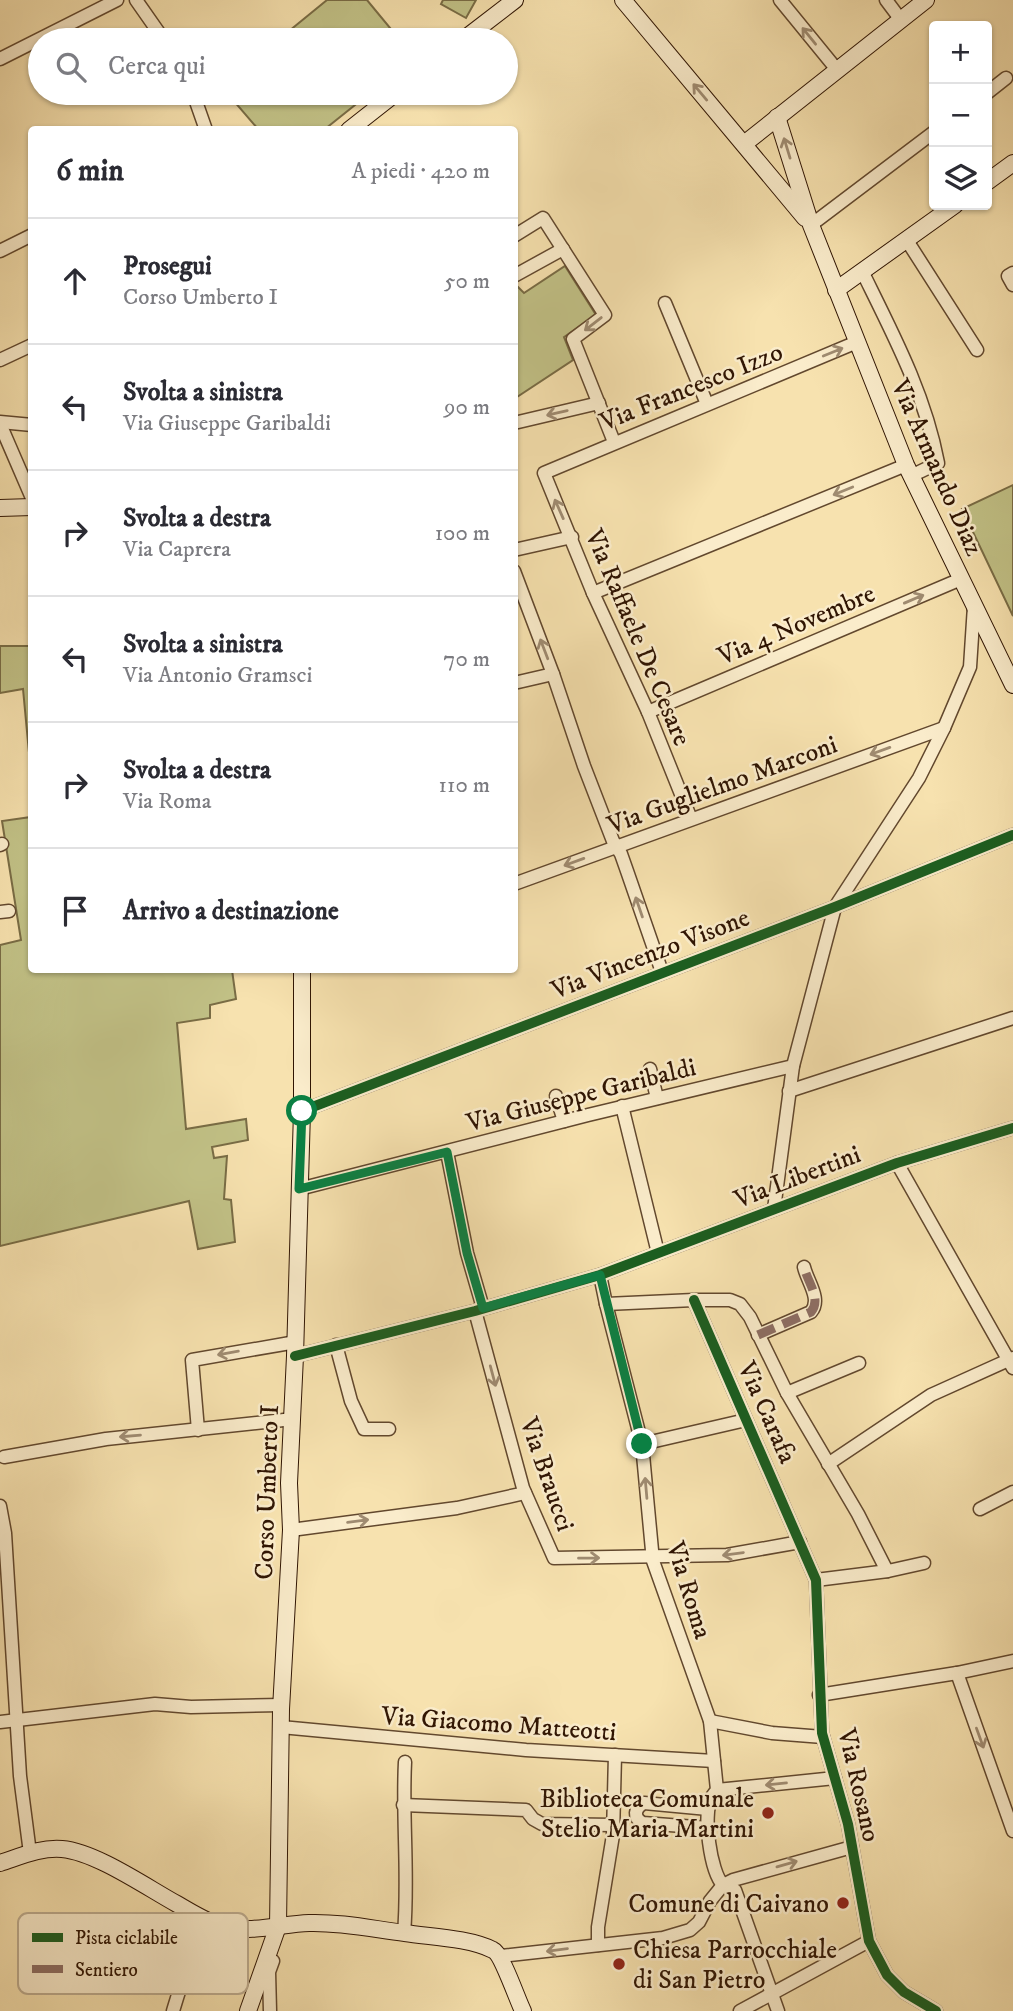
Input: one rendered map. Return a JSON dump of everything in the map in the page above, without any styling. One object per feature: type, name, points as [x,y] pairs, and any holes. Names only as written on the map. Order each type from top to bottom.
[{"type":"main road","points":[[479,28],[515,0]]},
{"type":"main road","points":[[623,0],[811,225]]},
{"type":"main road","points":[[744,144],[926,0]]},
{"type":"main road","points":[[354,126],[381,105]]},
{"type":"main road","name":"Via Armando Diaz","points":[[777,117],[811,225],[909,471],[1013,685]]},
{"type":"main road","points":[[992,178],[1013,163]]},
{"type":"main road","points":[[776,183],[791,187],[795,176]]},
{"type":"main road","points":[[836,290],[948,210]]},
{"type":"main road","points":[[0,508],[28,508]]},
{"type":"main road","name":"Corso Umberto I","points":[[248,2011],[278,1926],[281,1705],[290,1530],[289,1483],[302,1111],[302,973]]},
{"type":"main road","points":[[0,1863],[30,1853],[60,1848],[80,1853],[192,1913]]},
{"type":"main road","points":[[248,1927],[313,1923],[404,1933],[495,1950],[501,1956],[523,2011]]},
{"type":"street","points":[[61,28],[117,0]]},
{"type":"street","points":[[136,0],[156,28]]},
{"type":"street","points":[[780,0],[838,71]]},
{"type":"street","points":[[886,0],[901,20]]},
{"type":"street","points":[[0,59],[28,45]]},
{"type":"street","points":[[992,89],[1006,78]]},
{"type":"street","points":[[197,105],[205,126]]},
{"type":"street","points":[[811,225],[929,136]]},
{"type":"street","points":[[518,234],[543,218],[605,315],[573,339],[614,442]]},
{"type":"street","points":[[0,251],[28,237]]},
{"type":"street","points":[[906,239],[977,349]]},
{"type":"street","points":[[518,274],[563,249]]},
{"type":"street","points":[[593,593],[909,471],[938,463],[932,428],[905,358],[862,271]]},
{"type":"street","points":[[1013,272],[1008,276],[1013,285]]},
{"type":"street","points":[[665,303],[707,404]]},
{"type":"street","name":"Via Francesco Izzo","points":[[544,473],[857,342]]},
{"type":"street","points":[[0,360],[28,347]]},
{"type":"street","points":[[518,422],[599,403]]},
{"type":"street","points":[[28,425],[0,423],[28,489]]},
{"type":"street","name":"Via Raffaele De Cesare","points":[[544,473],[593,593],[648,712],[691,819]]},
{"type":"street","points":[[518,549],[572,537]]},
{"type":"street","name":"Via 4 Novembre","points":[[648,712],[961,579]]},
{"type":"street","points":[[518,582],[662,972]]},
{"type":"street","points":[[774,1209],[793,1066],[835,906],[919,778],[944,727],[970,667],[974,605]]},
{"type":"street","points":[[518,682],[553,674]]},
{"type":"street","name":"Via Guglielmo Marconi","points":[[518,883],[944,727]]},
{"type":"street","name":"Via Vincenzo Visone","points":[[302,1111],[1013,835]]},
{"type":"street","points":[[789,1091],[1013,1018]]},
{"type":"street","name":"Via Giuseppe Garibaldi","points":[[299,1189],[622,1106],[793,1066]]},
{"type":"street","points":[[650,1069],[657,1098]]},
{"type":"street","points":[[556,1096],[564,1121]]},
{"type":"street","points":[[622,1106],[658,1253]]},
{"type":"street","name":"Via Libertini","points":[[198,1430],[192,1360],[336,1345],[600,1275],[897,1163],[1013,1128]]},
{"type":"street","name":"Via Braucci","points":[[447,1152],[479,1309],[525,1493],[554,1558],[652,1556]]},
{"type":"street","points":[[828,1464],[931,1395],[1011,1362],[897,1163]]},
{"type":"street","points":[[758,1335],[811,1312],[816,1307],[804,1267]]},
{"type":"street","name":"Via Roma","points":[[600,1275],[642,1444],[652,1556],[710,1721],[717,1790]]},
{"type":"street","points":[[606,1304],[694,1300],[730,1300],[740,1304],[887,1571]]},
{"type":"street","name":"Via Carafa","points":[[694,1300],[800,1542]]},
{"type":"street","points":[[336,1345],[351,1401],[364,1429],[389,1429]]},
{"type":"street","points":[[787,1393],[859,1363]]},
{"type":"street","points":[[1,1459],[106,1439],[293,1419]]},
{"type":"street","points":[[642,1444],[746,1420]]},
{"type":"street","points":[[980,1509],[1013,1492]]},
{"type":"street","points":[[290,1530],[457,1508],[525,1493]]},
{"type":"street","points":[[0,1506],[5,1533],[20,1776],[30,1853]]},
{"type":"street","points":[[652,1556],[727,1555],[800,1542]]},
{"type":"street","name":"Via Rosano","points":[[800,1542],[816,1580],[819,1695],[823,1737],[848,1824],[869,1941],[887,1975],[904,1993],[936,2011]]},
{"type":"street","points":[[816,1580],[887,1571],[924,1563]]},
{"type":"street","points":[[819,1695],[957,1673],[1013,1661]]},
{"type":"street","points":[[957,1673],[1013,1831]]},
{"type":"street","points":[[0,1721],[155,1704],[191,1707],[281,1705]]},
{"type":"street","points":[[710,1721],[772,1733],[823,1737]]},
{"type":"street","name":"Via Giacomo Matteotti","points":[[281,1727],[407,1740],[714,1761]]},
{"type":"street","points":[[404,1933],[406,1902],[403,1805],[407,1740]]},
{"type":"street","points":[[598,1945],[598,1927],[613,1825],[615,1755]]},
{"type":"street","points":[[778,2011],[735,1890],[723,1885],[716,1878],[711,1861],[708,1809],[717,1790],[835,1778]]},
{"type":"street","points":[[708,1809],[644,1803],[638,1807],[636,1813],[643,1823],[709,1828]]},
{"type":"street","points":[[403,1805],[526,1810],[533,1819],[542,1824],[613,1825]]},
{"type":"street","points":[[501,1956],[663,1938],[690,1930],[699,1922],[709,1901],[723,1885],[788,1863],[852,1847]]},
{"type":"street","points":[[270,2011],[269,1972],[277,1948],[278,1926]]},
{"type":"street","points":[[740,2011],[869,1941]]},
{"type":"street","points":[[173,2011],[178,1994]]},
{"type":"green space","points":[[327,0],[367,0],[390,28],[293,28]]},
{"type":"green space","points":[[443,0],[476,0],[466,18],[441,4]]},
{"type":"green space","points":[[237,105],[355,105],[329,126],[255,126]]},
{"type":"green space","points":[[565,266],[596,315],[564,337],[573,360],[518,396],[518,287],[524,293]]},
{"type":"green space","points":[[1013,485],[1013,616],[962,509]]},
{"type":"green space","points":[[0,646],[28,646],[28,742],[23,689],[0,693]]},
{"type":"green space","points":[[28,817],[28,973],[232,973],[236,999],[210,1005],[210,1018],[177,1023],[186,1129],[246,1119],[248,1140],[212,1147],[214,1158],[227,1156],[224,1199],[231,1200],[235,1242],[198,1249],[189,1201],[0,1246],[0,945],[21,940],[2,821]]},
{"type":"marked path","points":[[758,1335],[811,1312],[815,1301],[804,1267]]},
{"type":"cycle path","points":[[302,1111],[835,907],[1013,835]]},
{"type":"cycle path","points":[[295,1356],[475,1311],[600,1275],[897,1163],[1013,1128]]},
{"type":"cycle path","points":[[694,1300],[816,1580],[822,1733],[848,1824],[869,1941],[887,1975],[904,1992],[936,2011]]},
{"type":"place","name":"Biblioteca Comunale Stelio Maria Martini","points":[[768,1813]]},
{"type":"place","name":"Comune di Caivano","points":[[843,1903]]},
{"type":"place","name":"Chiesa Parrocchiale di San Pietro","points":[[619,1964]]},
{"type":"route","points":[[302,1111],[299,1189],[447,1152],[467,1253],[483,1308],[600,1275],[642,1444]]}]
